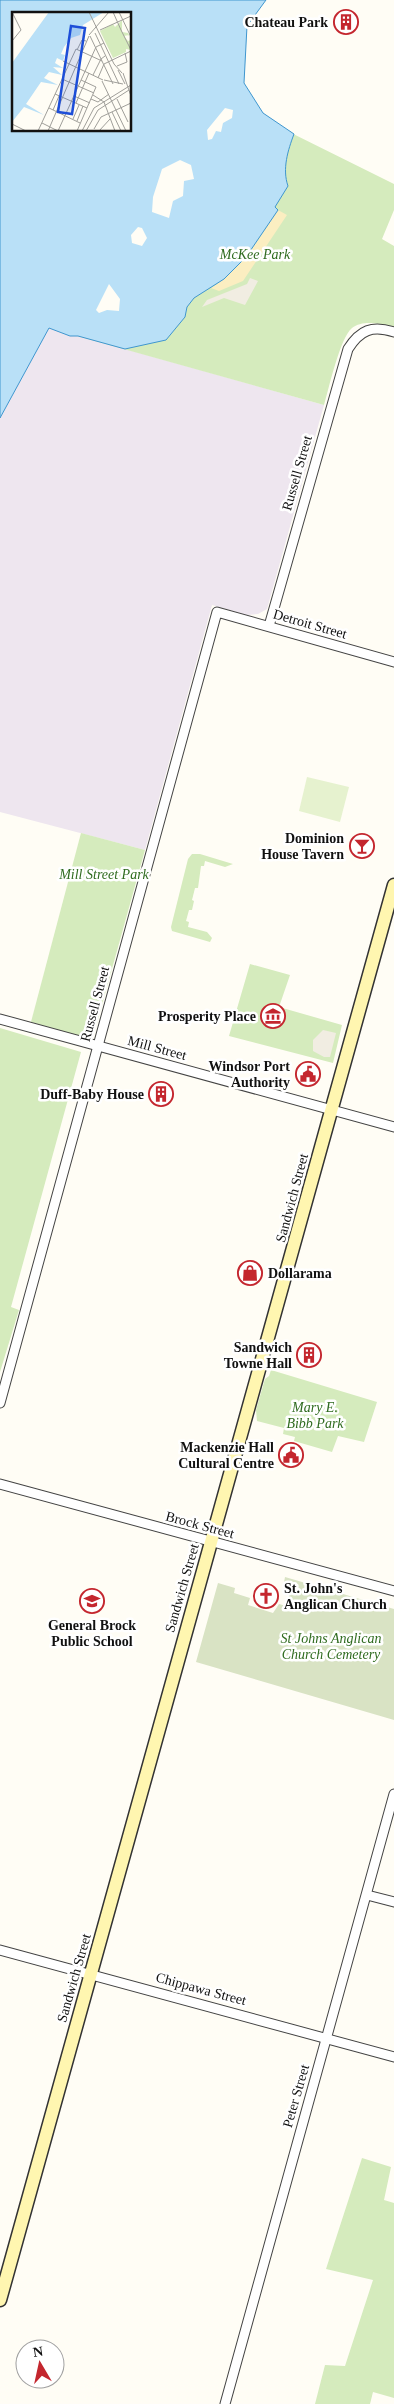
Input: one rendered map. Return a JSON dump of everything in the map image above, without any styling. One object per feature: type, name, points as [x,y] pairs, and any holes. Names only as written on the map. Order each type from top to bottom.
[{"type":"main road","name":"Sandwich Street","points":[[0,2300],[394,885]]},
{"type":"street","name":"Russell Street","points":[[268,626],[348,349],[361,332],[370,328],[382,328],[394,332]]},
{"type":"street","name":"Russell Street","points":[[0,1403],[218,612]]},
{"type":"street","name":"Detroit Street","points":[[218,612],[394,662]]},
{"type":"street","name":"Mill Street","points":[[0,1019],[394,1127]]},
{"type":"street","name":"Brock Street","points":[[0,1484],[211,1543],[394,1591]]},
{"type":"street","name":"Peter Street","points":[[224,2404],[394,1794]]},
{"type":"street","points":[[367,1895],[394,1902]]},
{"type":"street","name":"Chippawa Street","points":[[0,1950],[394,2057]]},
{"type":"shaded area","points":[[250,278],[258,281],[245,305],[224,298],[202,307],[207,300],[247,284]]},
{"type":"shaded area","points":[[49,327],[70,336],[77,336],[125,349],[324,405],[267,609],[258,614],[247,615],[212,605],[145,850],[0,812],[0,418]]},
{"type":"shaded area","points":[[323,1030],[336,1033],[330,1057],[324,1057],[313,1051],[313,1040]]},
{"type":"green space","name":"McKee Park","points":[[229,102],[394,184],[394,210],[382,239],[394,246],[394,327],[367,323],[356,325],[352,328],[339,352],[324,405],[77,336]]},
{"type":"green space","points":[[307,777],[349,787],[340,822],[299,811]]},
{"type":"green space","name":"Mill Street Park","points":[[81,833],[145,850],[95,1030],[90,1035],[83,1037],[31,1022]]},
{"type":"green space","points":[[192,854],[200,854],[233,864],[225,867],[205,861],[204,866],[201,866],[198,888],[195,888],[192,900],[194,901],[192,910],[189,910],[186,921],[189,922],[188,927],[207,932],[212,938],[210,942],[172,931],[171,927],[188,859]]},
{"type":"green space","name":"Prosperity Place","points":[[250,964],[290,975],[279,1007],[342,1025],[333,1063],[229,1036]]},
{"type":"green space","points":[[0,1028],[81,1052],[11,1307],[19,1310],[0,1372]]},
{"type":"green space","name":"Mary E. Bibb Park","points":[[271,1370],[377,1402],[364,1442],[338,1436],[332,1452],[294,1441],[295,1437],[283,1434],[284,1428],[257,1421],[256,1410],[265,1379],[269,1376]]},
{"type":"green space","name":"St Johns Anglican Church Cemetery","points":[[285,1577],[394,1609],[394,1720],[196,1662],[218,1583],[235,1588],[234,1593],[250,1598],[248,1605],[273,1613],[279,1604],[286,1606],[291,1590],[283,1588]]},
{"type":"green space","points":[[362,2158],[391,2167],[384,2200],[394,2203],[394,2398],[373,2392],[370,2404],[315,2404],[325,2365],[345,2366],[373,2280],[326,2269]]},
{"type":"sand","points":[[278,210],[287,215],[243,281],[219,291],[211,288],[240,263]]},
{"type":"water","points":[[0,0],[266,0],[247,26],[244,83],[263,113],[294,134],[286,166],[288,186],[275,207],[278,210],[246,257],[224,279],[194,298],[187,307],[185,317],[166,340],[125,349],[78,336],[70,336],[49,328],[0,418]]},
{"type":"pier","points":[[225,108],[233,110],[232,118],[223,123],[221,132],[216,131],[212,139],[208,140],[207,130]]},
{"type":"pier","points":[[180,160],[191,165],[194,179],[184,181],[183,196],[173,201],[169,218],[152,212],[153,197],[162,169]]},
{"type":"pier","points":[[138,227],[142,228],[147,238],[142,246],[132,243],[131,235]]},
{"type":"pier","points":[[109,284],[120,299],[119,311],[107,310],[99,313],[96,310]]},
{"type":"place","name":"Chateau Park","points":[[346,22]]},
{"type":"place","name":"Dominion House Tavern","points":[[362,846]]},
{"type":"place","name":"Prosperity Place","points":[[273,1016]]},
{"type":"place","name":"Windsor Port Authority","points":[[308,1074]]},
{"type":"place","name":"Duff-Baby House","points":[[161,1094]]},
{"type":"place","name":"Dollarama","points":[[250,1273]]},
{"type":"place","name":"Sandwich Towne Hall","points":[[309,1355]]},
{"type":"place","name":"Mackenzie Hall Cultural Centre","points":[[291,1455]]},
{"type":"place","name":"St. John's Anglican Church","points":[[266,1596]]},
{"type":"place","name":"General Brock Public School","points":[[92,1601]]}]
